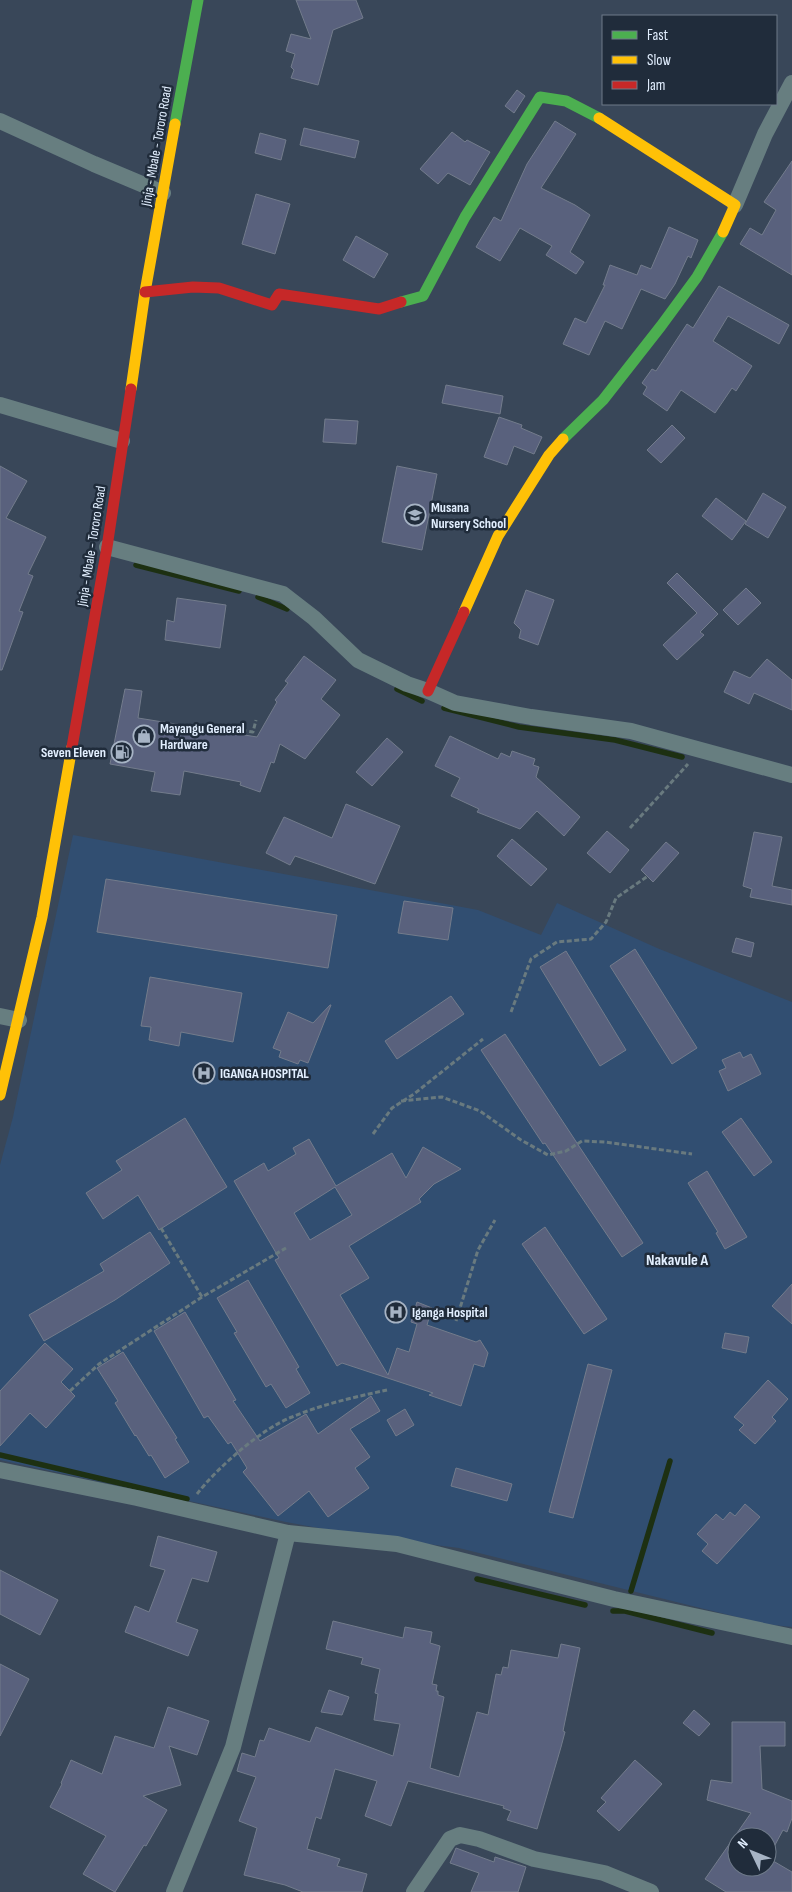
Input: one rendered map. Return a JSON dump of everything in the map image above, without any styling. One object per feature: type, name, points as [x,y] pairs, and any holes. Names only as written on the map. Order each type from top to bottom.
[{"type":"street","name":"Jinja - Mbale - Tororo Road","points":[[0,1095],[42,917],[108,547],[145,292],[198,0]]},
{"type":"street","points":[[428,691],[498,536],[549,455],[583,418],[603,400],[697,277],[721,236],[765,134],[792,83]]},
{"type":"street","points":[[145,292],[219,288],[272,305],[279,294],[379,309],[423,296],[465,217],[540,97],[566,101],[603,120],[735,204]]},
{"type":"street","points":[[0,121],[94,164],[163,192]]},
{"type":"street","points":[[0,405],[122,441]]},
{"type":"street","points":[[108,547],[283,594],[314,618],[358,660],[407,684],[455,703],[530,717],[631,731],[792,775]]},
{"type":"street","points":[[0,1016],[19,1020]]},
{"type":"street","points":[[0,1470],[188,1509],[288,1533],[397,1544],[607,1597],[792,1637]]},
{"type":"street","points":[[174,1892],[234,1747],[288,1533]]},
{"type":"street","points":[[414,1892],[450,1839],[460,1835],[480,1839],[534,1859],[604,1873],[651,1892]]},
{"type":"path","points":[[227,728],[253,732],[256,720]]},
{"type":"path","points":[[630,828],[702,750]]},
{"type":"path","points":[[512,1012],[531,959],[557,942],[591,939],[606,922],[616,898],[648,876]]},
{"type":"path","points":[[374,1134],[392,1108],[414,1094],[483,1040]]},
{"type":"path","points":[[402,1101],[442,1097],[472,1108],[480,1111],[521,1140],[548,1155],[566,1150],[582,1141],[605,1142],[692,1154]]},
{"type":"path","points":[[456,1321],[478,1250],[495,1220]]},
{"type":"path","points":[[161,1228],[202,1297]]},
{"type":"path","points":[[70,1391],[99,1364],[202,1297],[286,1248]]},
{"type":"path","points":[[188,1509],[199,1492],[247,1444],[289,1418],[335,1402],[387,1390]]},
{"type":"shaded area","name":"Iganga Hospital","points":[[73,835],[478,910],[541,935],[557,903],[657,948],[792,1002],[792,1627],[765,1624],[459,1548],[356,1535],[286,1522],[0,1460],[0,1165],[13,1117]]},
{"type":"building","points":[[296,0],[356,0],[363,18],[333,30],[318,85],[291,78],[294,70],[291,67],[295,54],[286,51],[291,34],[311,39]]},
{"type":"building","points":[[517,90],[525,96],[514,113],[505,106]]},
{"type":"building","points":[[555,121],[576,134],[541,188],[575,205],[590,215],[570,252],[584,262],[576,274],[546,255],[552,246],[520,228],[500,261],[476,247],[494,217],[501,221],[527,164]]},
{"type":"building","points":[[304,128],[359,141],[355,158],[300,145]]},
{"type":"building","points":[[452,132],[465,142],[467,140],[490,152],[470,185],[448,173],[438,184],[420,169]]},
{"type":"building","points":[[260,133],[286,140],[281,160],[255,153]]},
{"type":"building","points":[[792,161],[792,275],[740,244],[750,228],[762,235],[776,210],[764,202]]},
{"type":"building","points":[[256,194],[290,204],[275,254],[242,244]]},
{"type":"building","points":[[669,227],[698,240],[691,258],[688,256],[675,284],[665,299],[641,289],[622,329],[605,321],[589,355],[563,344],[575,318],[586,323],[605,285],[603,285],[610,265],[637,275],[641,265],[651,269]]},
{"type":"building","points":[[356,236],[388,254],[374,278],[343,260]]},
{"type":"building","points":[[719,286],[789,325],[779,344],[728,316],[713,341],[752,366],[736,391],[732,388],[715,413],[681,390],[667,411],[643,394],[647,387],[642,383],[652,369],[656,371],[687,324],[693,328]]},
{"type":"building","points":[[446,385],[503,396],[500,414],[442,403]]},
{"type":"building","points":[[499,417],[522,425],[521,428],[542,437],[534,454],[514,446],[507,465],[484,457]]},
{"type":"building","points":[[325,419],[358,421],[356,444],[323,442]]},
{"type":"building","points":[[672,425],[685,438],[661,463],[647,450]]},
{"type":"building","points":[[0,466],[27,481],[6,518],[46,537],[28,574],[33,576],[19,611],[23,612],[2,670],[0,670]]},
{"type":"building","points":[[397,466],[437,474],[422,550],[382,542]]},
{"type":"building","points":[[763,493],[786,507],[768,538],[745,524]]},
{"type":"building","points":[[716,498],[746,521],[732,540],[702,516]]},
{"type":"building","points":[[677,573],[718,614],[700,632],[704,635],[677,660],[663,645],[697,613],[667,583]]},
{"type":"building","points":[[746,588],[761,603],[738,625],[723,610]]},
{"type":"building","points":[[526,590],[554,600],[538,645],[519,638],[521,630],[514,623]]},
{"type":"building","points":[[177,598],[226,605],[220,648],[165,640],[167,620],[174,622]]},
{"type":"building","points":[[304,656],[336,680],[321,699],[340,715],[305,759],[280,744],[274,763],[271,762],[260,792],[240,785],[241,782],[184,771],[180,795],[151,791],[155,772],[110,764],[125,689],[142,691],[138,718],[257,737],[277,702],[275,700],[288,683],[285,681]]},
{"type":"building","points":[[767,659],[792,680],[792,710],[754,693],[749,704],[724,692],[734,671],[750,678]]},
{"type":"building","points":[[450,736],[498,759],[501,753],[510,757],[512,751],[535,759],[533,765],[539,767],[536,777],[580,817],[564,836],[537,811],[520,829],[477,812],[479,809],[451,796],[460,778],[435,766]]},
{"type":"building","points":[[387,738],[403,752],[372,786],[356,772]]},
{"type":"building","points":[[346,804],[400,826],[375,884],[295,856],[290,865],[266,853],[284,817],[332,838]]},
{"type":"building","points":[[607,831],[629,850],[610,873],[587,853]]},
{"type":"building","points":[[754,832],[782,837],[772,886],[792,890],[792,905],[750,897],[752,889],[743,886]]},
{"type":"building","points":[[512,839],[547,869],[531,886],[497,856]]},
{"type":"building","points":[[666,842],[679,853],[653,882],[641,870]]},
{"type":"building","points":[[106,879],[337,915],[328,968],[97,932]]},
{"type":"building","points":[[404,901],[453,908],[448,940],[398,933]]},
{"type":"building","points":[[736,938],[754,943],[751,957],[732,952]]},
{"type":"building","points":[[635,949],[697,1048],[672,1064],[610,966]]},
{"type":"building","points":[[566,951],[626,1050],[600,1066],[540,967]]},
{"type":"building","points":[[150,977],[242,993],[233,1042],[181,1032],[179,1046],[149,1040],[151,1027],[141,1026]]},
{"type":"building","points":[[451,996],[464,1014],[397,1059],[385,1041]]},
{"type":"building","points":[[330,1005],[308,1063],[300,1060],[298,1064],[279,1057],[281,1051],[273,1048],[288,1012],[313,1023]]},
{"type":"building","points":[[505,1034],[643,1243],[622,1257],[545,1143],[543,1144],[481,1050]]},
{"type":"building","points":[[740,1052],[743,1058],[751,1054],[761,1074],[728,1091],[719,1071],[726,1068],[722,1060]]},
{"type":"building","points":[[185,1118],[227,1187],[159,1230],[138,1195],[103,1219],[86,1193],[122,1170],[116,1161]]},
{"type":"building","points":[[741,1118],[772,1162],[754,1176],[722,1132]]},
{"type":"building","points":[[309,1139],[336,1186],[392,1153],[406,1178],[423,1147],[461,1169],[434,1184],[419,1199],[421,1202],[349,1246],[369,1278],[340,1295],[388,1375],[397,1348],[409,1352],[417,1324],[411,1322],[417,1302],[432,1308],[427,1325],[476,1342],[480,1340],[488,1353],[484,1367],[474,1364],[461,1406],[429,1395],[433,1393],[342,1363],[337,1366],[275,1260],[279,1258],[234,1181],[264,1163],[268,1171],[296,1154],[293,1148]],"holes":[[[335,1187],[352,1215],[310,1240],[294,1213]]]},
{"type":"building","points":[[707,1171],[747,1237],[725,1249],[716,1233],[718,1232],[688,1183]]},
{"type":"building","points":[[545,1227],[607,1319],[584,1334],[522,1244]]},
{"type":"building","points":[[150,1232],[170,1263],[115,1300],[44,1341],[29,1315],[104,1271],[100,1264]]},
{"type":"building","points":[[248,1280],[299,1367],[296,1369],[310,1393],[286,1408],[271,1384],[266,1387],[234,1333],[237,1332],[217,1298]]},
{"type":"building","points":[[792,1284],[792,1324],[772,1306]]},
{"type":"building","points":[[185,1312],[236,1400],[233,1401],[260,1441],[306,1414],[318,1434],[371,1396],[380,1411],[350,1429],[370,1457],[355,1468],[369,1488],[328,1517],[309,1491],[278,1516],[243,1472],[247,1468],[231,1442],[228,1444],[208,1416],[204,1418],[154,1331]]},
{"type":"building","points":[[725,1333],[749,1337],[746,1353],[722,1348]]},
{"type":"building","points":[[45,1343],[73,1369],[61,1382],[75,1396],[46,1428],[30,1413],[0,1446],[0,1391]]},
{"type":"building","points":[[123,1352],[177,1438],[175,1439],[189,1462],[165,1478],[151,1455],[149,1456],[135,1436],[115,1403],[118,1401],[97,1368]]},
{"type":"building","points":[[588,1364],[612,1370],[573,1518],[549,1512]]},
{"type":"building","points":[[768,1380],[788,1399],[772,1417],[776,1421],[755,1444],[739,1430],[744,1425],[734,1417]]},
{"type":"building","points":[[405,1409],[414,1425],[396,1436],[387,1420]]},
{"type":"building","points":[[456,1468],[512,1484],[507,1501],[451,1486]]},
{"type":"building","points":[[745,1504],[760,1517],[717,1564],[702,1551],[708,1544],[697,1534],[716,1514],[723,1520],[730,1512],[735,1516]]},
{"type":"building","points":[[158,1536],[217,1552],[208,1582],[192,1578],[176,1622],[198,1630],[188,1656],[125,1632],[135,1606],[149,1612],[165,1570],[150,1566]]},
{"type":"building","points":[[0,1570],[58,1600],[40,1635],[0,1614]]},
{"type":"building","points":[[333,1621],[403,1638],[405,1627],[432,1632],[430,1643],[440,1646],[432,1684],[437,1685],[436,1691],[438,1691],[438,1695],[444,1697],[430,1768],[459,1777],[477,1712],[488,1715],[496,1674],[501,1675],[503,1667],[508,1668],[511,1650],[558,1658],[561,1644],[580,1648],[563,1731],[565,1732],[537,1829],[507,1820],[511,1811],[503,1808],[504,1806],[408,1781],[391,1826],[365,1816],[377,1781],[335,1769],[321,1819],[316,1817],[307,1849],[340,1859],[337,1866],[367,1874],[362,1892],[303,1892],[285,1885],[244,1875],[257,1828],[239,1821],[256,1777],[237,1771],[242,1753],[255,1757],[260,1740],[264,1741],[269,1728],[310,1742],[316,1727],[393,1756],[400,1724],[374,1720],[378,1694],[375,1693],[380,1669],[361,1664],[363,1658],[326,1649]]},
{"type":"building","points":[[0,1664],[29,1679],[0,1736]]},
{"type":"building","points":[[329,1690],[349,1697],[342,1715],[321,1712]]},
{"type":"building","points":[[168,1707],[209,1721],[197,1755],[169,1746],[181,1785],[143,1796],[167,1810],[146,1846],[144,1845],[115,1892],[83,1874],[106,1836],[50,1807],[62,1784],[71,1760],[102,1774],[115,1736],[154,1748]]},
{"type":"building","points":[[694,1710],[710,1724],[699,1736],[683,1723]]},
{"type":"building","points":[[732,1722],[785,1722],[785,1746],[760,1746],[762,1789],[792,1801],[792,1818],[787,1832],[783,1830],[777,1841],[777,1827],[741,1827],[751,1813],[707,1800],[711,1780],[732,1783]]},
{"type":"building","points":[[635,1760],[662,1784],[619,1831],[597,1811],[606,1802],[601,1798]]},
{"type":"building","points":[[727,1847],[727,1877],[777,1877],[777,1863],[792,1872],[792,1892],[726,1892],[705,1879]]},
{"type":"building","points":[[456,1848],[494,1862],[495,1857],[526,1867],[518,1892],[471,1892],[479,1873],[450,1863]]},
{"type":"waterway","points":[[136,565],[239,591]]},
{"type":"waterway","points":[[258,597],[287,609]]},
{"type":"waterway","points":[[397,689],[422,701]]},
{"type":"waterway","points":[[444,708],[519,727],[615,740],[682,757]]},
{"type":"waterway","points":[[0,1455],[187,1499]]},
{"type":"waterway","points":[[631,1591],[670,1461]]},
{"type":"waterway","points":[[477,1579],[585,1605]]},
{"type":"waterway","points":[[613,1611],[625,1611],[712,1633]]},
{"type":"traffic: fast","points":[[175,124],[198,0]]},
{"type":"traffic: fast","points":[[401,302],[423,296],[465,217],[540,97],[566,101],[599,118]]},
{"type":"traffic: fast","points":[[563,439],[603,400],[661,326],[697,277],[723,232]]},
{"type":"traffic: slow","points":[[599,118],[735,205],[723,232]]},
{"type":"traffic: slow","points":[[131,389],[145,292],[175,124]]},
{"type":"traffic: slow","points":[[464,612],[498,536],[549,455],[563,439]]},
{"type":"traffic: slow","points":[[0,1095],[42,917],[72,747]]},
{"type":"traffic: jam","points":[[145,292],[193,287],[219,288],[272,305],[279,294],[379,309],[401,302]]},
{"type":"traffic: jam","points":[[72,747],[107,547],[131,389]]},
{"type":"traffic: jam","points":[[428,691],[464,612]]},
{"type":"place","name":"Musana Nursery School","points":[[415,515]]},
{"type":"place","name":"Mayangu General Hardware","points":[[144,736]]},
{"type":"place","name":"Seven Eleven","points":[[122,752]]},
{"type":"place","name":"IGANGA HOSPITAL","points":[[204,1073]]},
{"type":"place","name":"Iganga Hospital","points":[[396,1312]]},
{"type":"district","name":"Nakavule A","points":[[677,1259]]}]
